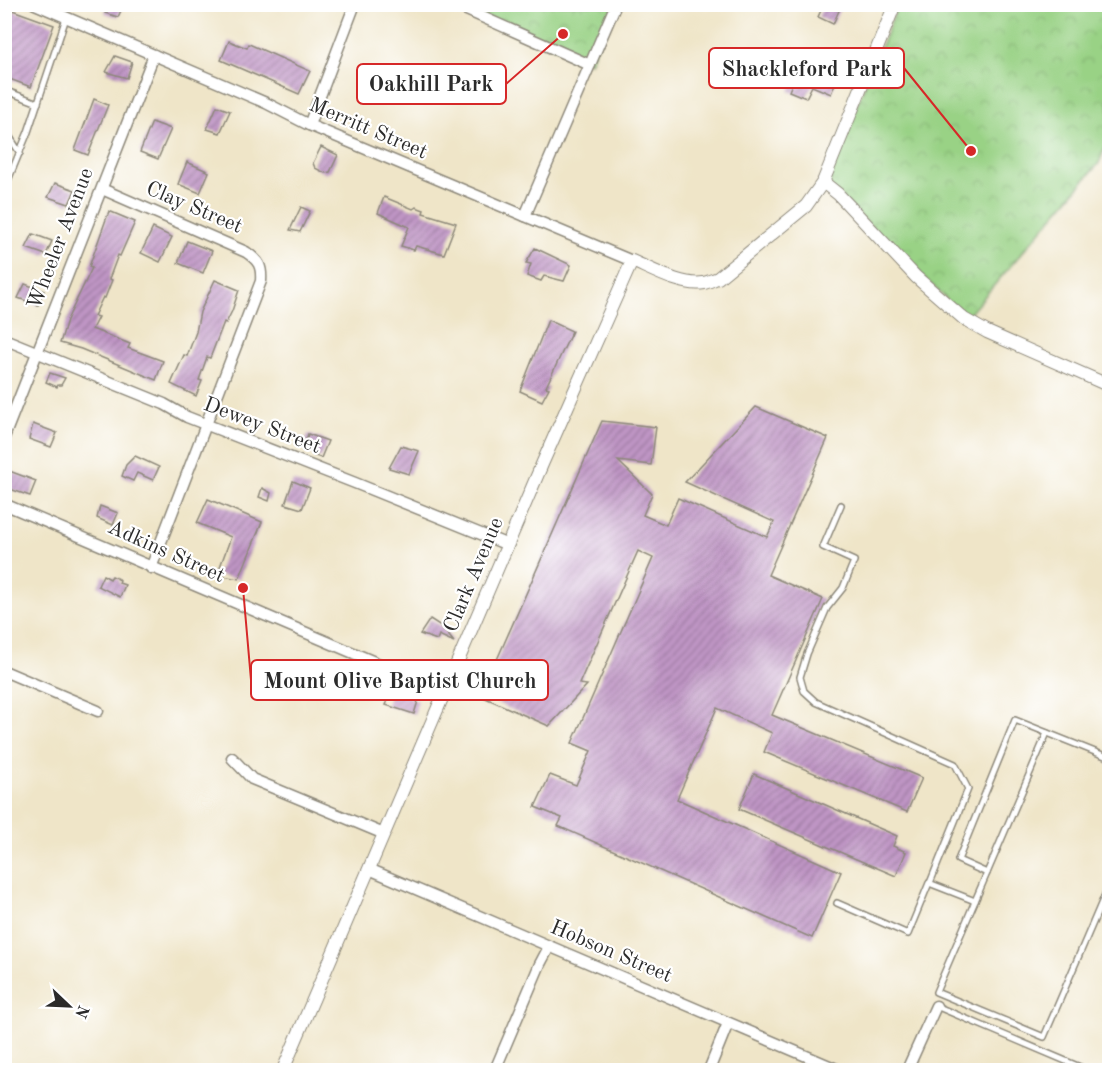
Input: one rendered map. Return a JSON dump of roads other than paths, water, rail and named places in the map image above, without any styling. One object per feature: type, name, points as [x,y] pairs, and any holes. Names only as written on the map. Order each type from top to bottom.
[{"type":"street","name":"Merritt Street","points":[[35,4],[266,103],[309,125],[673,278],[689,282],[704,283],[718,278],[806,206],[823,182]]},
{"type":"street","points":[[309,125],[355,4]]},
{"type":"street","points":[[453,4],[590,64]]},
{"type":"street","points":[[525,216],[616,4]]},
{"type":"street","points":[[896,4],[823,182],[838,194],[916,277],[964,319],[987,332],[1110,386]]},
{"type":"street","name":"Wheeler Avenue","points":[[4,437],[154,55]]},
{"type":"street","name":"Clay Street","points":[[102,189],[246,252],[257,259],[262,268],[261,281],[207,425]]},
{"type":"street","name":"Clark Avenue","points":[[282,1071],[632,261]]},
{"type":"street","name":"Dewey Street","points":[[4,339],[136,392],[207,425],[508,545]]},
{"type":"street","points":[[152,568],[207,425]]},
{"type":"street","name":"Adkins Street","points":[[4,504],[445,692]]},
{"type":"street","points":[[4,671],[98,711]]},
{"type":"street","points":[[232,758],[252,779],[384,834]]},
{"type":"street","name":"Hobson Street","points":[[369,870],[839,1071]]},
{"type":"street","points":[[495,1071],[549,947]]},
{"type":"street","points":[[907,1071],[936,1006]]},
{"type":"street","points":[[709,1071],[728,1023]]},
{"type":"lane","points":[[4,190],[20,153],[66,18]]},
{"type":"lane","points":[[4,90],[38,103]]},
{"type":"lane","points":[[4,128],[20,153]]},
{"type":"lane","points":[[837,903],[908,934],[968,789],[955,764],[816,702],[804,691],[800,677],[807,654],[827,608],[843,588],[854,561],[823,548],[841,505]]},
{"type":"lane","points":[[987,873],[958,860],[1015,720],[1110,758]]},
{"type":"lane","points":[[1047,733],[936,992],[1044,1037],[1110,883]]},
{"type":"lane","points":[[930,883],[975,901]]},
{"type":"lane","points":[[936,1006],[1087,1071]]},
{"type":"place","name":"Oakhill Park","points":[[563,34]]},
{"type":"place","name":"Shackleford Park","points":[[971,151]]},
{"type":"place","name":"Mount Olive Baptist Church","points":[[243,588]]}]
